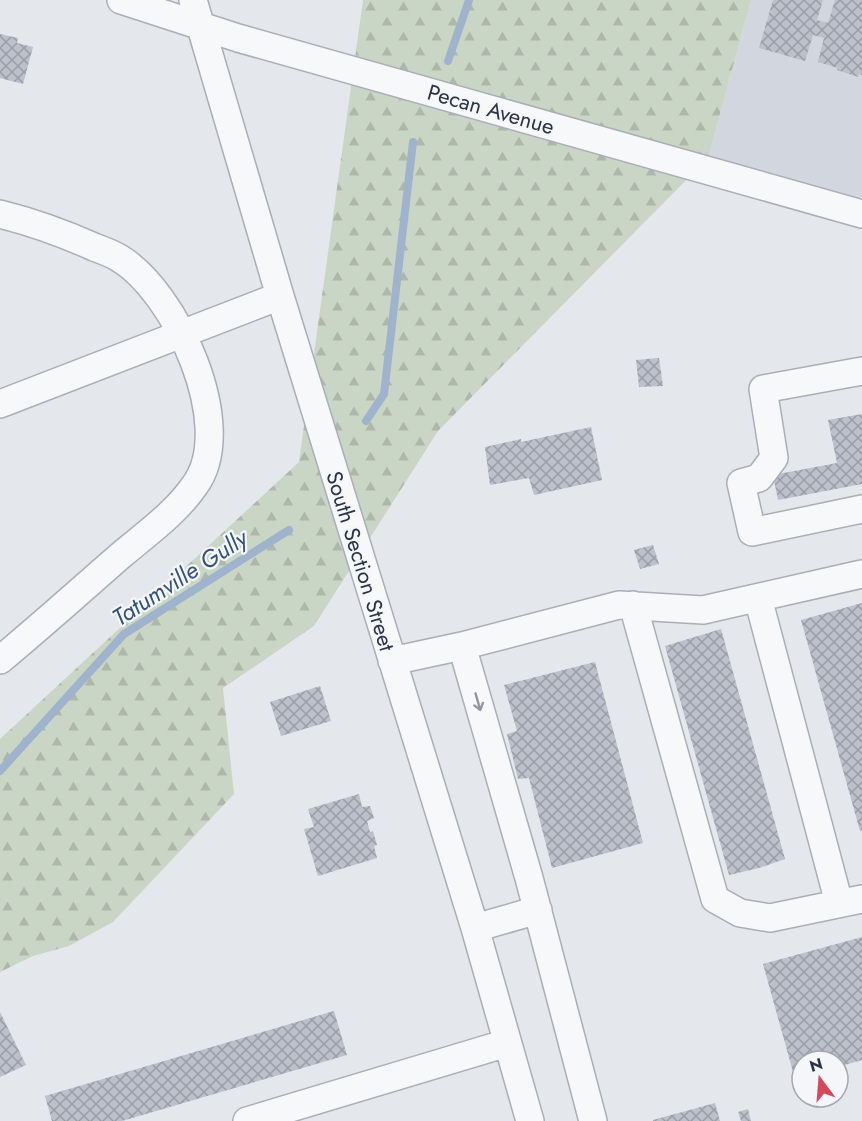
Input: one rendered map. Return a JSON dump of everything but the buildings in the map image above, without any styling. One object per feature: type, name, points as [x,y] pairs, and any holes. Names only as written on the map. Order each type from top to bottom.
[{"type":"street","name":"Pecan Avenue","points":[[121,0],[196,13],[238,38],[862,214]]},
{"type":"street","name":"South Section Street","points":[[196,13],[280,296],[475,928],[530,1121]]},
{"type":"street","points":[[0,214],[63,233],[120,258],[157,291],[170,311],[203,388],[209,416],[209,442],[205,465],[196,484],[168,515],[0,660]]},
{"type":"street","points":[[0,404],[280,296]]},
{"type":"street","points":[[862,371],[763,390],[774,458],[759,478],[741,483],[752,532],[862,509]]},
{"type":"street","points":[[392,661],[462,646],[619,605],[703,610],[862,574]]},
{"type":"street","points":[[633,605],[715,898],[740,913],[770,918],[850,901],[758,598]]},
{"type":"street","points":[[462,646],[538,910],[593,1121]]},
{"type":"street","points":[[475,928],[538,910]]},
{"type":"street","points":[[247,1121],[507,1043]]},
{"type":"shaded area","points":[[751,0],[862,0],[862,200],[708,158]]},
{"type":"green space","points":[[363,0],[751,0],[708,158],[438,431],[314,626],[223,688],[234,794],[113,922],[69,946],[33,956],[0,972],[0,739],[299,462]]},
{"type":"waterway","name":"Tatumville Gully","points":[[448,61],[469,0]]},
{"type":"waterway","name":"Tatumville Gully","points":[[366,421],[384,394],[413,142]]},
{"type":"waterway","name":"Tatumville Gully","points":[[0,771],[124,634],[289,530]]}]
